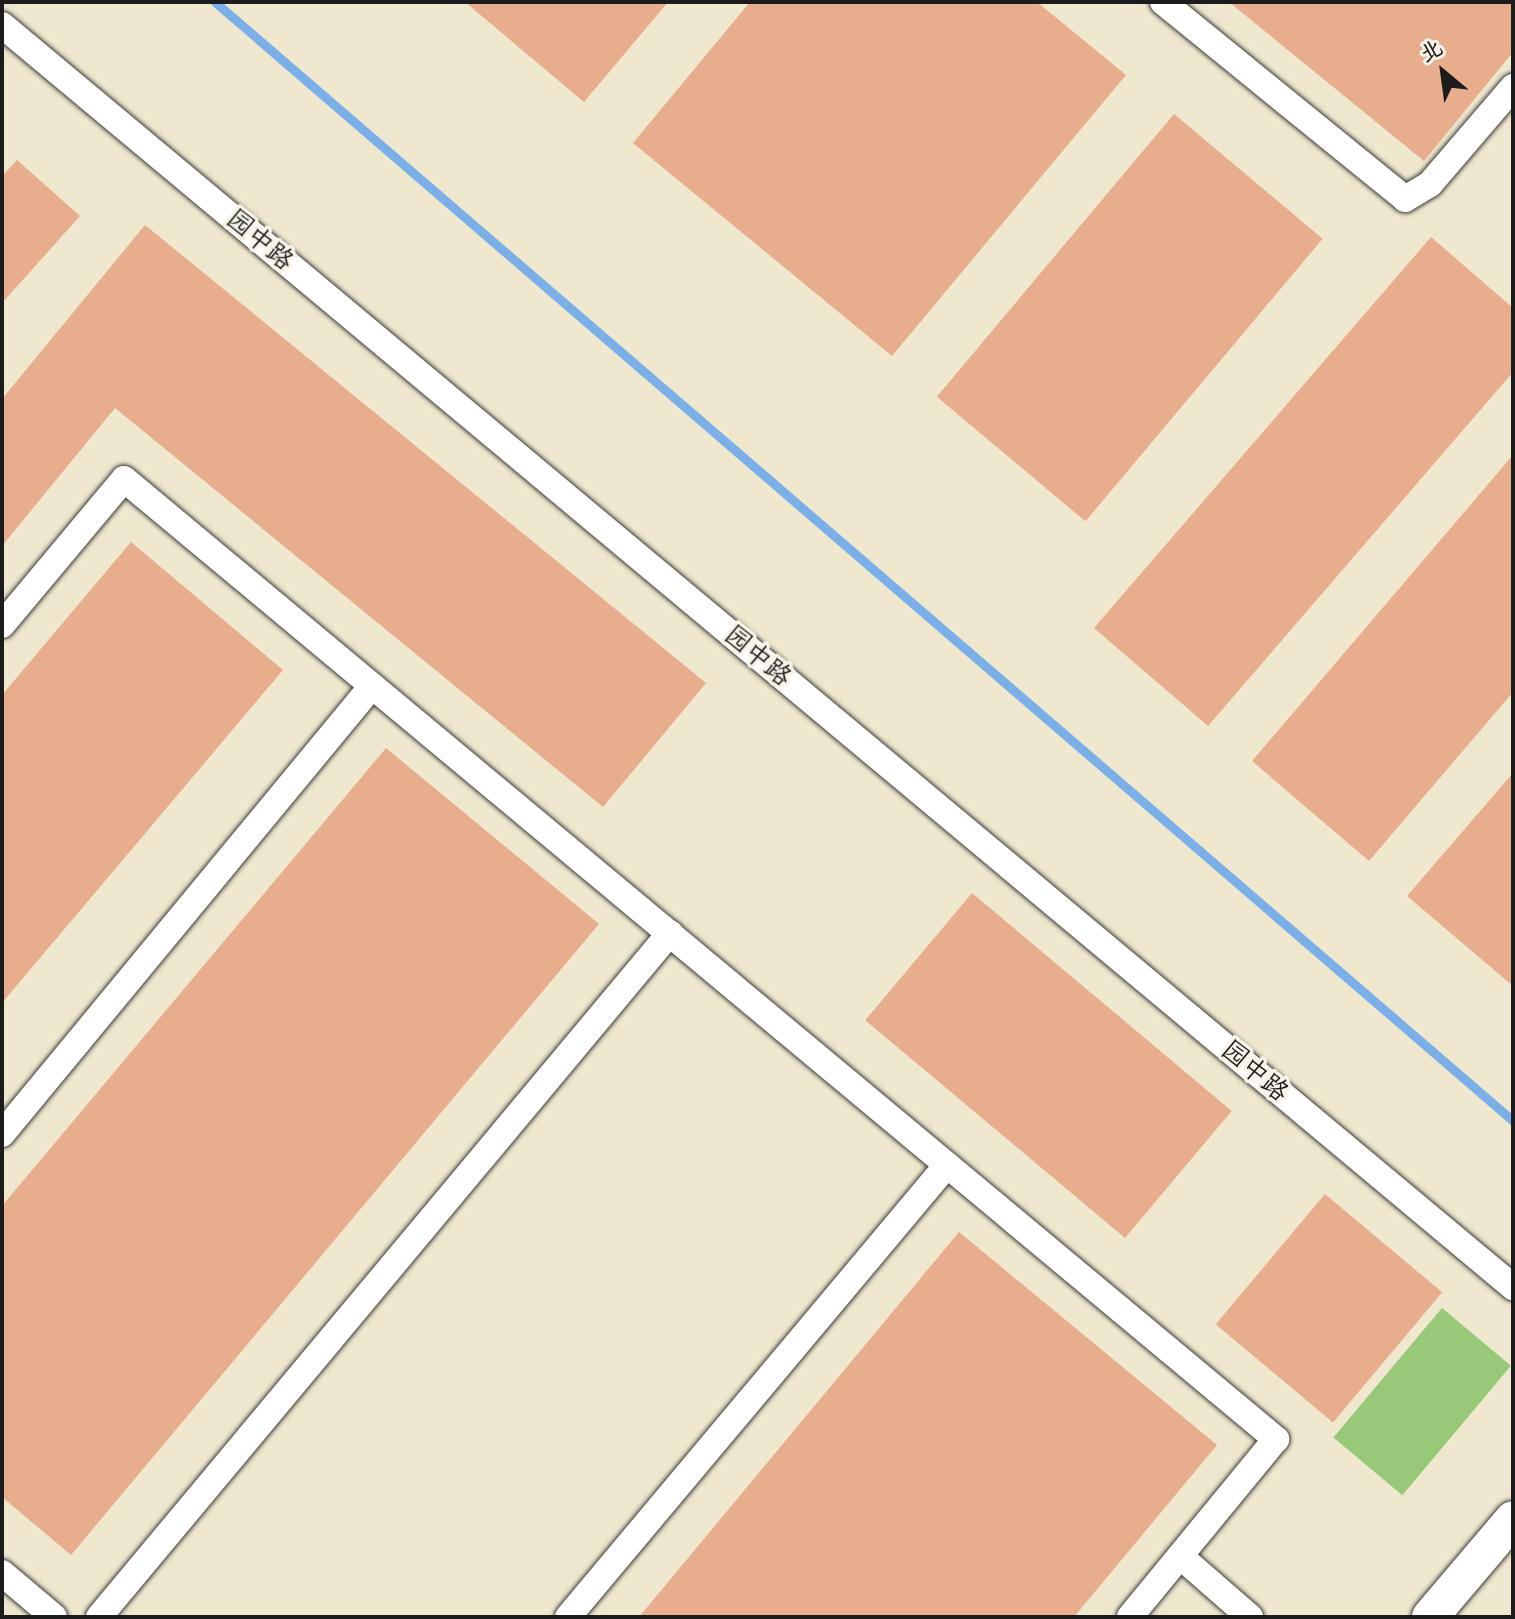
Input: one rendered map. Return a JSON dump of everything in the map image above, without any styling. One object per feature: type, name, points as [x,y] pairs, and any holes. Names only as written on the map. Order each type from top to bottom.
[{"type":"main road","points":[[1430,1617],[1513,1519]]},
{"type":"street","points":[[1163,2],[1405,199],[1430,184],[1513,87]]},
{"type":"street","name":"园中路","points":[[2,25],[1513,1287]]},
{"type":"street","points":[[2,625],[124,479],[1276,1439],[1130,1617]]},
{"type":"street","points":[[2,1134],[372,686]]},
{"type":"street","points":[[99,1617],[670,933]]},
{"type":"street","points":[[568,1617],[947,1165]]},
{"type":"street","points":[[1180,1556],[1250,1617]]},
{"type":"street","points":[[2,1573],[54,1617]]},
{"type":"green space","points":[[1442,1308],[1511,1366],[1402,1495],[1333,1437]]},
{"type":"building","points":[[465,2],[668,2],[584,102]]},
{"type":"building","points":[[750,2],[1037,2],[1126,75],[892,356],[633,143]]},
{"type":"building","points":[[1229,2],[1513,2],[1513,52],[1424,161]]},
{"type":"building","points":[[1174,114],[1323,239],[1085,521],[937,397]]},
{"type":"building","points":[[17,160],[80,216],[2,303],[2,176]]},
{"type":"building","points":[[145,225],[706,683],[603,807],[115,408],[2,546],[2,399]]},
{"type":"building","points":[[1431,237],[1513,308],[1513,372],[1208,726],[1094,628]]},
{"type":"building","points":[[1513,455],[1513,692],[1369,861],[1252,761]]},
{"type":"building","points":[[131,542],[283,670],[2,1003],[2,695]]},
{"type":"building","points":[[386,748],[599,924],[71,1555],[2,1497],[2,1206]]},
{"type":"building","points":[[1513,773],[1513,986],[1407,896]]},
{"type":"building","points":[[972,893],[1232,1111],[1125,1238],[865,1020]]},
{"type":"building","points":[[1325,1194],[1442,1292],[1333,1423],[1216,1324]]},
{"type":"building","points":[[959,1232],[1217,1445],[1074,1617],[639,1617]]},
{"type":"waterway","points":[[215,2],[1513,1121]]}]
